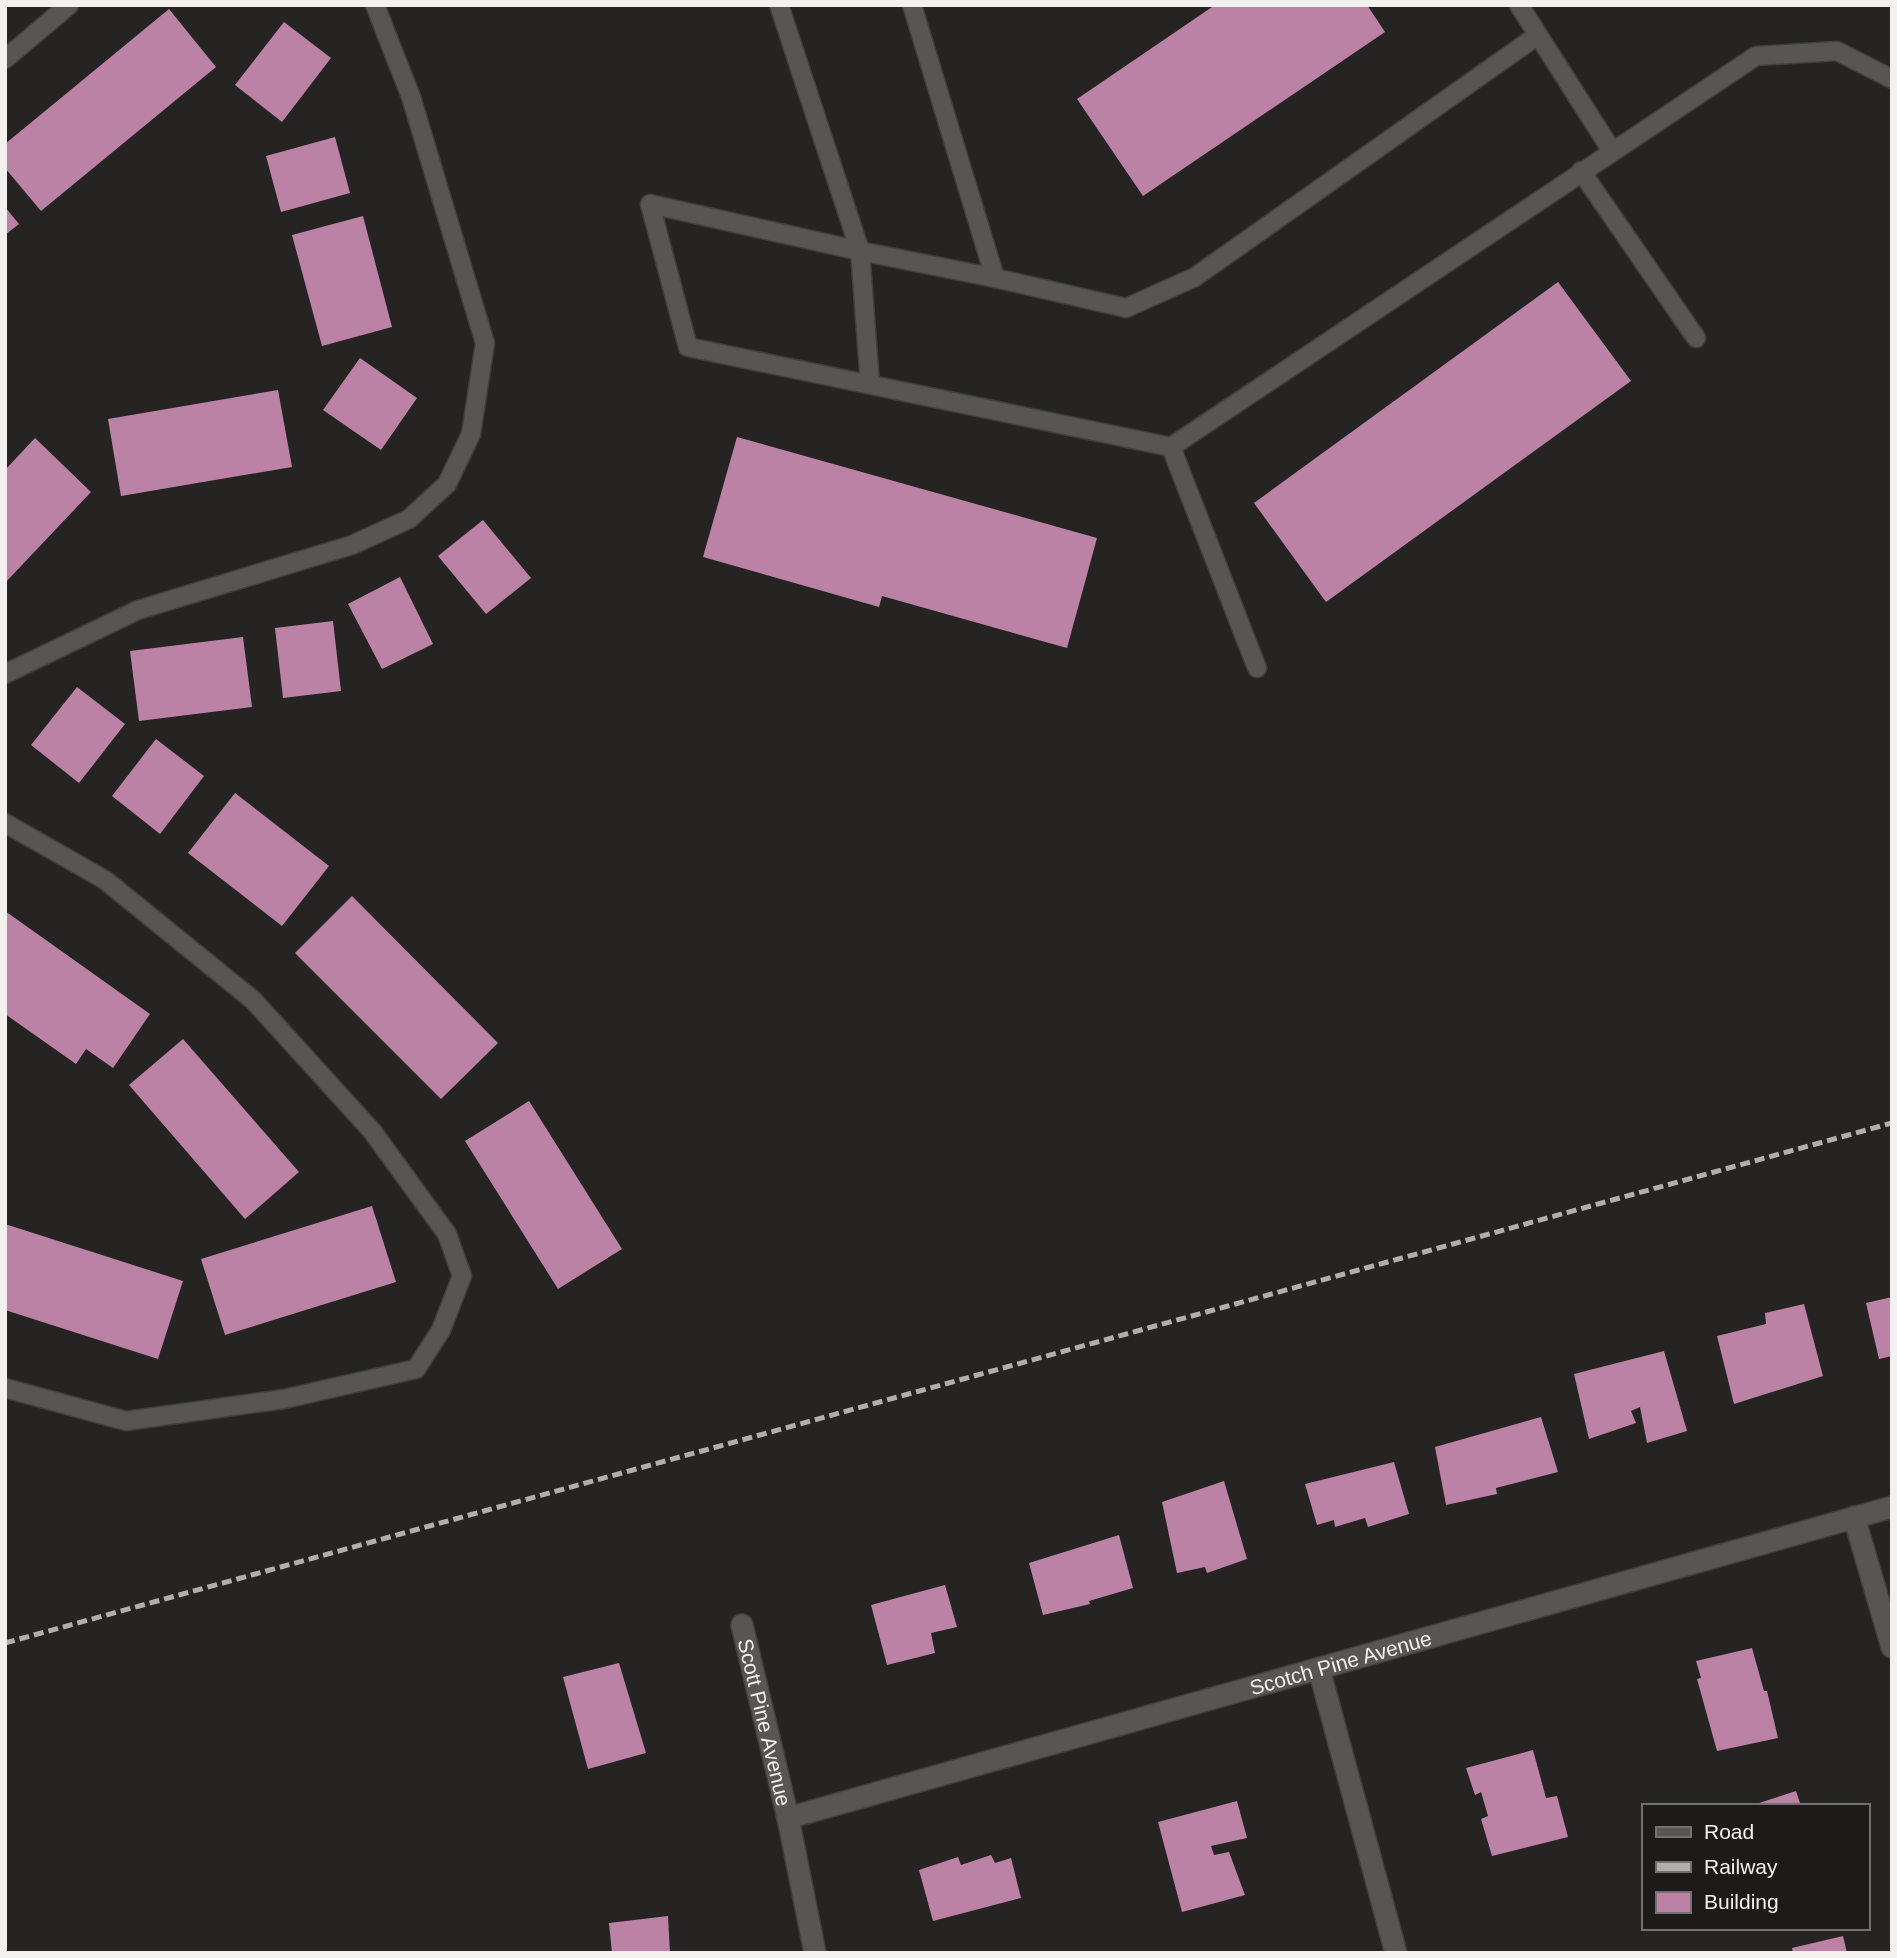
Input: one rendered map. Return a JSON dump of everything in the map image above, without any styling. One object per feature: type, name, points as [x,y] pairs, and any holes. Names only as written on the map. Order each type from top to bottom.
[{"type":"street","name":"Scotch Pine Avenue","points":[[788,1818],[1892,1507]]},
{"type":"street","points":[[1854,1517],[1892,1647]]},
{"type":"street","name":"Scott Pine Avenue","points":[[742,1625],[788,1818],[815,1953]]},
{"type":"street","points":[[1319,1669],[1395,1953]]},
{"type":"lane","points":[[5,59],[69,5]]},
{"type":"lane","points":[[5,674],[138,610],[352,545],[409,519],[447,484],[471,434],[485,343],[411,97],[375,5]]},
{"type":"lane","points":[[779,5],[860,251],[870,384]]},
{"type":"lane","points":[[912,5],[995,278]]},
{"type":"lane","points":[[1519,5],[1612,151]]},
{"type":"lane","points":[[1538,35],[1195,277],[1126,307],[650,204],[688,347],[1171,447],[1756,56],[1837,51],[1892,79]]},
{"type":"lane","points":[[1581,171],[1696,338]]},
{"type":"lane","points":[[1171,447],[1257,668]]},
{"type":"lane","points":[[5,823],[105,880],[253,1000],[372,1131],[447,1234],[462,1276],[441,1331],[416,1369],[284,1399],[126,1421],[5,1388]]},
{"type":"building","points":[[1215,5],[1367,5],[1385,32],[1143,196],[1077,99]]},
{"type":"building","points":[[169,9],[216,67],[41,211],[5,168],[5,144]]},
{"type":"building","points":[[284,22],[331,58],[282,122],[235,85]]},
{"type":"building","points":[[335,137],[350,193],[281,212],[266,156]]},
{"type":"building","points":[[5,207],[19,224],[5,235]]},
{"type":"building","points":[[363,216],[392,327],[322,346],[292,235]]},
{"type":"building","points":[[1558,282],[1631,381],[1326,602],[1254,503]]},
{"type":"building","points":[[360,358],[417,398],[381,450],[323,410]]},
{"type":"building","points":[[278,390],[292,467],[121,496],[108,419]]},
{"type":"building","points":[[737,437],[1097,538],[1067,648],[882,596],[879,607],[703,557]]},
{"type":"building","points":[[35,438],[91,492],[5,583],[5,470]]},
{"type":"building","points":[[483,520],[531,578],[486,614],[438,556]]},
{"type":"building","points":[[400,577],[433,644],[382,669],[348,604]]},
{"type":"building","points":[[333,621],[341,691],[283,698],[275,628]]},
{"type":"building","points":[[243,637],[252,707],[139,721],[130,651]]},
{"type":"building","points":[[77,687],[125,724],[79,783],[31,745]]},
{"type":"building","points":[[156,739],[204,776],[160,834],[112,796]]},
{"type":"building","points":[[235,793],[329,866],[282,926],[188,853]]},
{"type":"building","points":[[352,896],[498,1043],[441,1099],[295,953]]},
{"type":"building","points":[[5,911],[150,1014],[113,1068],[86,1049],[76,1064],[5,1014]]},
{"type":"building","points":[[183,1039],[299,1172],[245,1219],[129,1085]]},
{"type":"building","points":[[529,1101],[622,1249],[558,1289],[465,1141]]},
{"type":"building","points":[[372,1206],[396,1282],[225,1335],[201,1259]]},
{"type":"building","points":[[5,1224],[183,1281],[158,1359],[5,1310]]},
{"type":"building","points":[[1892,1297],[1892,1356],[1879,1359],[1866,1303]]},
{"type":"building","points":[[1804,1304],[1823,1376],[1734,1404],[1717,1336],[1766,1324],[1765,1313]]},
{"type":"building","points":[[1664,1351],[1687,1431],[1647,1443],[1640,1407],[1631,1411],[1636,1423],[1589,1439],[1574,1374]]},
{"type":"building","points":[[1541,1417],[1558,1472],[1496,1488],[1497,1494],[1446,1505],[1435,1447]]},
{"type":"building","points":[[1394,1462],[1409,1514],[1368,1527],[1365,1518],[1335,1527],[1334,1520],[1317,1525],[1305,1484]]},
{"type":"building","points":[[1224,1481],[1247,1559],[1207,1573],[1205,1567],[1177,1573],[1162,1502]]},
{"type":"building","points":[[1119,1535],[1133,1588],[1089,1601],[1090,1604],[1043,1615],[1029,1563]]},
{"type":"building","points":[[945,1585],[957,1627],[931,1633],[935,1653],[887,1665],[871,1605]]},
{"type":"building","points":[[1752,1648],[1764,1691],[1767,1691],[1778,1738],[1717,1751],[1697,1679],[1701,1678],[1696,1661]]},
{"type":"building","points":[[619,1663],[646,1753],[588,1769],[563,1677]]},
{"type":"building","points":[[1533,1750],[1546,1798],[1557,1796],[1568,1837],[1492,1856],[1481,1819],[1488,1816],[1481,1792],[1475,1795],[1466,1768]]},
{"type":"building","points":[[1796,1791],[1800,1804],[1756,1804]]},
{"type":"building","points":[[1237,1801],[1247,1838],[1211,1846],[1214,1855],[1229,1852],[1245,1895],[1182,1912],[1158,1822]]},
{"type":"building","points":[[991,1855],[995,1863],[1011,1858],[1021,1898],[933,1921],[919,1870],[958,1857],[961,1865]]},
{"type":"building","points":[[668,1916],[670,1953],[612,1953],[609,1923]]},
{"type":"building","points":[[1843,1936],[1847,1953],[1793,1953],[1792,1948]]},
{"type":"railway","points":[[5,1643],[1892,1123]]}]
